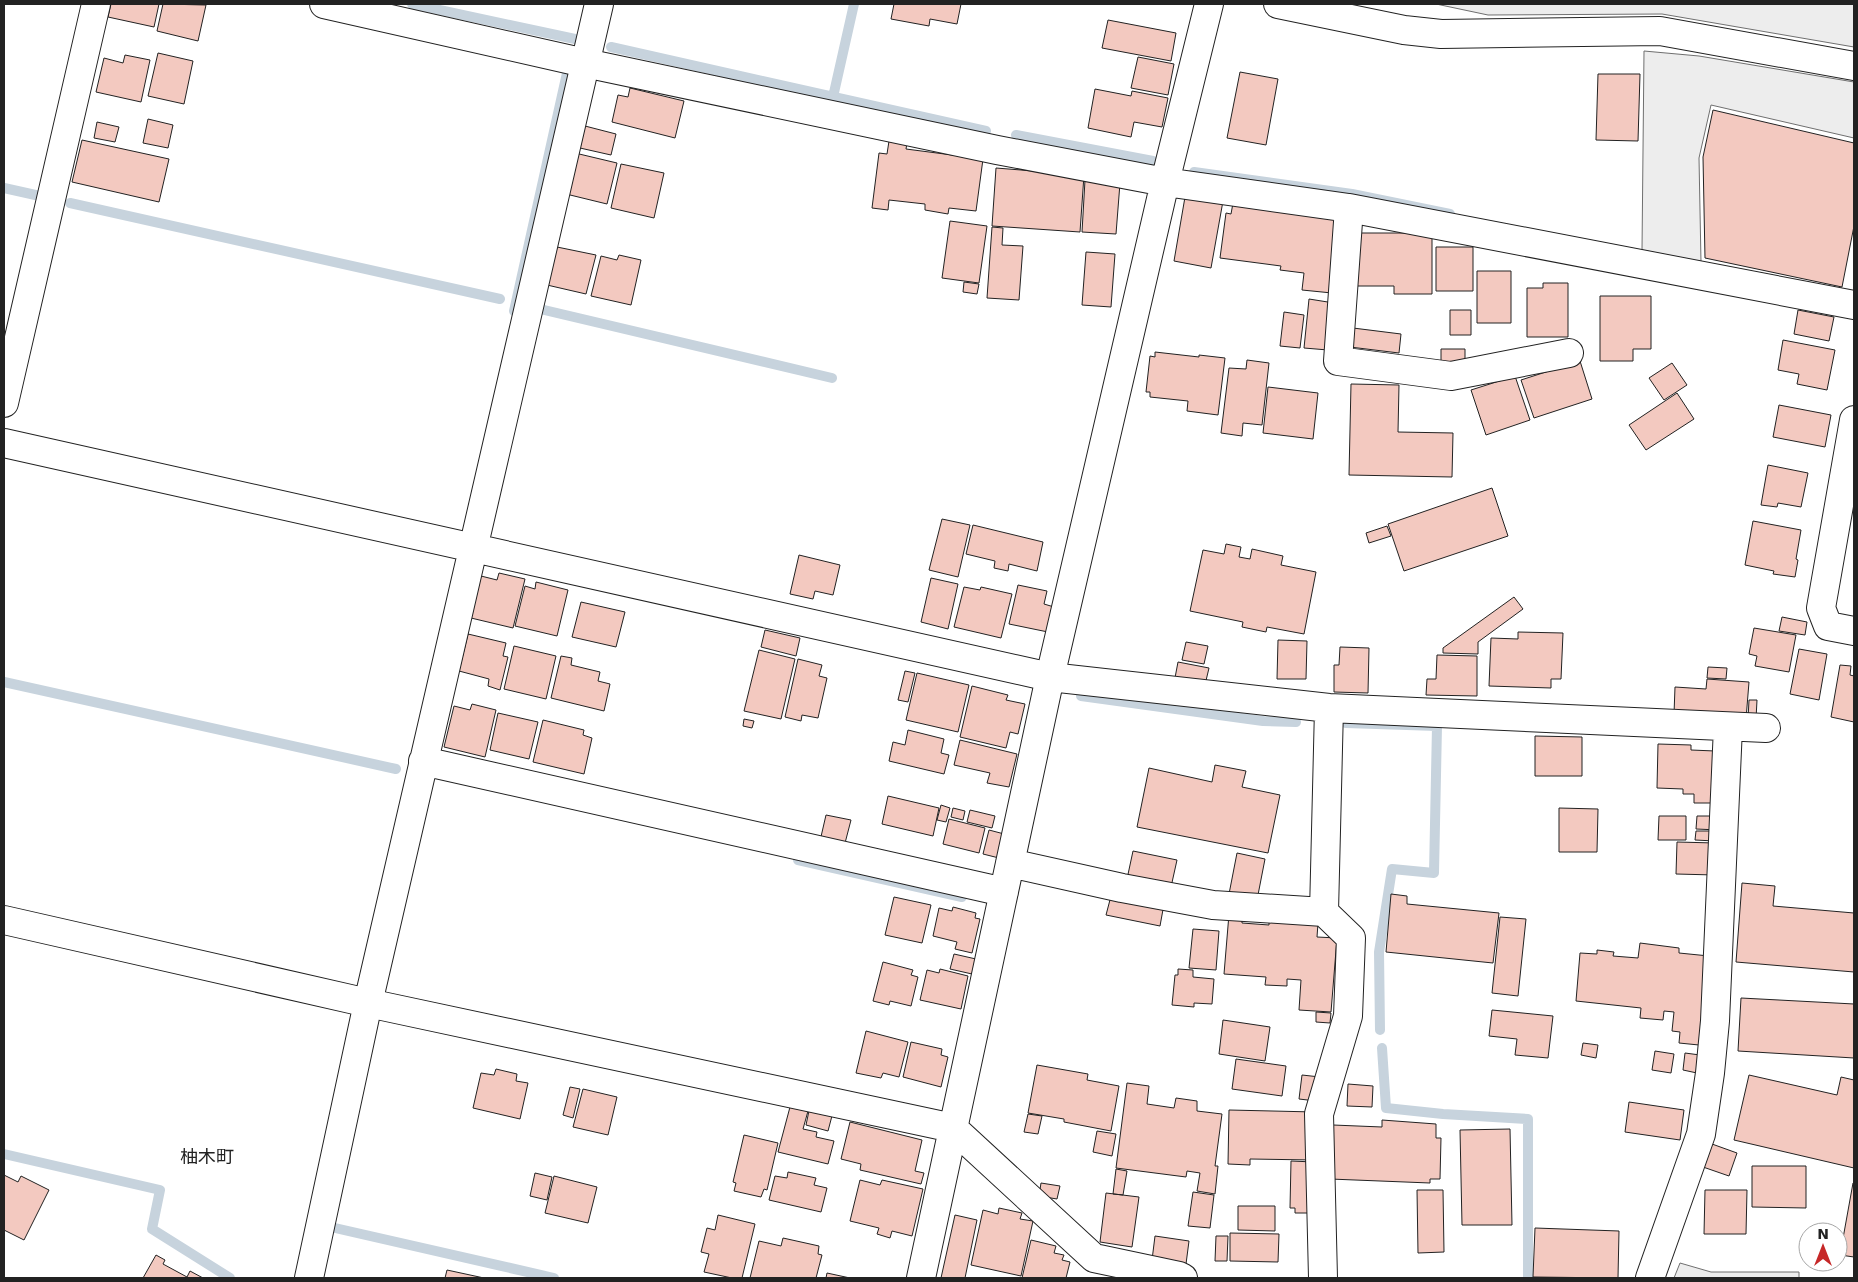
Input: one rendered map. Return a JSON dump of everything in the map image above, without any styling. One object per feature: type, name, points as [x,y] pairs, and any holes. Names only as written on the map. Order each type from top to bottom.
[{"type":"street","points":[[4,403],[96,4]]},
{"type":"street","points":[[324,4],[585,63],[997,150],[1165,182],[1350,208],[1854,305]]},
{"type":"street","points":[[309,1278],[368,1003],[423,761],[599,4]]},
{"type":"street","points":[[921,1278],[1050,677],[1165,182],[1209,4]]},
{"type":"street","points":[[1278,4],[1404,30],[1441,34],[1660,31],[1854,66]]},
{"type":"street","points":[[1350,208],[1338,361],[1451,376],[1569,353]]},
{"type":"street","points":[[1854,421],[1821,608],[1828,626],[1854,631]]},
{"type":"street","points":[[4,442],[1050,677],[1328,708],[1766,728]]},
{"type":"street","points":[[1324,912],[1328,708]]},
{"type":"street","points":[[1650,1278],[1701,1134],[1705,1108],[1715,1021],[1728,727]]},
{"type":"street","points":[[423,761],[1004,892]]},
{"type":"street","points":[[1010,864],[1213,905],[1324,912],[1351,938],[1348,1016],[1319,1114],[1323,1278]]},
{"type":"street","points":[[4,920],[368,1003],[953,1128],[1094,1258],[1182,1278]]},
{"type":"shaded area","points":[[1436,4],[1854,4],[1854,47],[1662,14],[1488,15]]},
{"type":"shaded area","points":[[1644,51],[1699,56],[1854,82],[1854,138],[1711,105],[1699,158],[1701,262],[1642,250]]},
{"type":"shaded area","points":[[1680,1263],[1711,1272],[1799,1272],[1799,1278],[1674,1278]]},
{"type":"building","points":[[111,4],[159,4],[154,27],[108,17]]},
{"type":"building","points":[[163,4],[206,5],[198,41],[157,31]]},
{"type":"building","points":[[894,4],[961,4],[957,24],[930,19],[929,26],[891,19]]},
{"type":"building","points":[[1108,20],[1176,33],[1171,61],[1102,48]]},
{"type":"building","points":[[158,53],[193,61],[184,104],[148,96]]},
{"type":"building","points":[[125,55],[150,60],[141,102],[96,92],[104,58],[123,63]]},
{"type":"building","points":[[1138,57],[1174,64],[1168,95],[1131,88]]},
{"type":"building","points":[[1240,72],[1278,79],[1266,145],[1227,138]]},
{"type":"building","points":[[1598,74],[1640,74],[1638,141],[1596,140]]},
{"type":"building","points":[[630,88],[684,101],[675,138],[612,122],[618,95],[628,97]]},
{"type":"building","points":[[1095,89],[1131,96],[1132,91],[1168,98],[1162,127],[1134,122],[1131,137],[1088,128]]},
{"type":"building","points":[[1713,110],[1854,143],[1854,226],[1842,287],[1705,258],[1703,157]]},
{"type":"building","points":[[148,119],[173,125],[168,148],[143,143]]},
{"type":"building","points":[[97,122],[119,127],[115,142],[94,138]]},
{"type":"building","points":[[585,126],[616,134],[611,155],[580,148]]},
{"type":"building","points":[[82,140],[169,159],[159,202],[72,182]]},
{"type":"building","points":[[889,141],[907,143],[906,149],[983,159],[976,211],[949,208],[948,214],[925,210],[925,204],[889,200],[888,210],[872,208],[879,153],[887,154]]},
{"type":"building","points":[[575,153],[617,163],[607,204],[566,194]]},
{"type":"building","points":[[621,164],[664,173],[654,218],[611,208]]},
{"type":"building","points":[[996,168],[1084,175],[1080,232],[992,226]]},
{"type":"building","points":[[1085,180],[1120,183],[1116,234],[1082,232]]},
{"type":"building","points":[[1185,197],[1223,201],[1211,268],[1174,261]]},
{"type":"building","points":[[1233,203],[1342,217],[1332,293],[1302,290],[1304,273],[1280,270],[1281,266],[1220,258],[1226,213],[1231,214]]},
{"type":"building","points":[[950,221],[987,226],[979,283],[942,278]]},
{"type":"building","points":[[992,227],[1003,228],[1002,245],[1023,246],[1019,300],[987,298]]},
{"type":"building","points":[[1355,233],[1432,233],[1432,294],[1394,294],[1394,286],[1355,286]]},
{"type":"building","points":[[557,247],[596,255],[586,294],[547,285]]},
{"type":"building","points":[[1436,247],[1473,247],[1473,291],[1436,291]]},
{"type":"building","points":[[1086,252],[1115,254],[1111,307],[1082,305]]},
{"type":"building","points":[[619,255],[641,260],[631,305],[591,296],[601,256],[617,260]]},
{"type":"building","points":[[1477,271],[1511,271],[1511,323],[1477,323]]},
{"type":"building","points":[[964,282],[979,284],[977,294],[963,292]]},
{"type":"building","points":[[1543,283],[1568,283],[1568,337],[1527,337],[1527,288],[1543,288]]},
{"type":"building","points":[[1600,296],[1651,296],[1651,349],[1633,349],[1633,361],[1600,361]]},
{"type":"building","points":[[1309,299],[1334,303],[1328,350],[1304,348]]},
{"type":"building","points":[[1450,310],[1471,310],[1471,335],[1450,335]]},
{"type":"building","points":[[1798,310],[1834,317],[1829,341],[1794,334]]},
{"type":"building","points":[[1284,312],[1304,315],[1300,348],[1280,346]]},
{"type":"building","points":[[1353,328],[1401,334],[1399,353],[1350,347]]},
{"type":"building","points":[[1783,340],[1835,350],[1827,390],[1797,384],[1799,374],[1778,370]]},
{"type":"building","points":[[1441,349],[1465,349],[1465,365],[1441,365]]},
{"type":"building","points":[[1155,352],[1225,358],[1218,415],[1187,411],[1188,401],[1150,397],[1150,392],[1146,392],[1150,356],[1155,357]]},
{"type":"building","points":[[1247,360],[1269,363],[1262,425],[1243,423],[1242,436],[1221,433],[1229,368],[1246,369]]},
{"type":"building","points":[[1580,361],[1592,399],[1534,418],[1521,380]]},
{"type":"building","points":[[1672,363],[1687,385],[1664,400],[1649,378]]},
{"type":"building","points":[[1515,376],[1530,420],[1486,435],[1471,390]]},
{"type":"building","points":[[1351,384],[1399,385],[1398,432],[1453,433],[1452,477],[1349,475]]},
{"type":"building","points":[[1268,387],[1318,393],[1313,439],[1263,433]]},
{"type":"building","points":[[1677,393],[1694,419],[1646,450],[1629,425]]},
{"type":"building","points":[[1779,405],[1831,415],[1825,447],[1773,437]]},
{"type":"building","points":[[1768,465],[1808,473],[1801,507],[1778,503],[1777,507],[1761,505]]},
{"type":"building","points":[[1492,488],[1508,536],[1404,571],[1388,524]]},
{"type":"building","points":[[942,519],[970,525],[958,577],[929,570]]},
{"type":"building","points":[[1753,521],[1801,530],[1795,577],[1773,574],[1774,571],[1745,565]]},
{"type":"building","points":[[973,525],[1043,542],[1037,571],[1009,564],[1008,571],[994,568],[995,561],[966,554]]},
{"type":"building","points":[[1387,526],[1391,536],[1369,543],[1366,533]]},
{"type":"building","points":[[1226,544],[1241,547],[1239,557],[1250,559],[1252,549],[1283,556],[1281,565],[1316,572],[1304,634],[1267,627],[1266,632],[1242,627],[1243,622],[1190,611],[1203,550],[1224,554]]},
{"type":"building","points":[[799,555],[840,565],[833,595],[815,591],[813,599],[790,594]]},
{"type":"building","points":[[499,573],[525,579],[513,628],[471,618],[481,576],[497,580]]},
{"type":"building","points":[[931,578],[958,584],[948,629],[921,622]]},
{"type":"building","points":[[536,582],[568,590],[557,636],[515,626],[525,586],[535,589]]},
{"type":"building","points":[[1018,585],[1047,591],[1044,604],[1054,607],[1048,632],[1009,624]]},
{"type":"building","points":[[964,587],[980,590],[981,587],[1012,594],[1001,638],[954,627]]},
{"type":"building","points":[[1514,597],[1523,609],[1478,642],[1478,654],[1443,653],[1443,648]]},
{"type":"building","points":[[581,602],[625,612],[616,647],[572,637]]},
{"type":"building","points":[[1782,617],[1807,622],[1805,635],[1779,631]]},
{"type":"building","points":[[1754,628],[1796,635],[1789,672],[1755,666],[1757,656],[1749,654]]},
{"type":"building","points":[[765,630],[800,638],[796,656],[761,647]]},
{"type":"building","points":[[1518,632],[1563,633],[1561,679],[1551,679],[1551,688],[1489,686],[1491,638],[1518,639]]},
{"type":"building","points":[[468,634],[506,643],[503,656],[508,657],[500,690],[488,686],[489,679],[459,671]]},
{"type":"building","points":[[1278,640],[1307,641],[1306,679],[1277,679]]},
{"type":"building","points":[[1186,642],[1208,646],[1204,664],[1182,660]]},
{"type":"building","points":[[514,646],[556,656],[546,699],[504,689]]},
{"type":"building","points":[[1340,647],[1369,648],[1368,693],[1334,692],[1334,665],[1339,665]]},
{"type":"building","points":[[1799,649],[1827,654],[1819,700],[1790,694]]},
{"type":"building","points":[[759,650],[795,659],[781,719],[744,711]]},
{"type":"building","points":[[1437,655],[1477,656],[1477,696],[1426,695],[1427,679],[1436,679]]},
{"type":"building","points":[[561,656],[572,658],[571,665],[600,672],[598,681],[610,684],[604,711],[551,698]]},
{"type":"building","points":[[798,659],[822,665],[819,676],[827,678],[818,718],[802,715],[801,721],[785,717]]},
{"type":"building","points":[[1178,662],[1209,668],[1204,689],[1174,683]]},
{"type":"building","points":[[1840,665],[1851,666],[1850,675],[1854,676],[1854,722],[1831,717]]},
{"type":"building","points":[[1708,667],[1727,668],[1726,679],[1707,678]]},
{"type":"building","points":[[905,671],[915,673],[908,702],[898,700]]},
{"type":"building","points":[[917,673],[969,685],[958,732],[906,720]]},
{"type":"building","points":[[1707,679],[1749,682],[1746,719],[1674,714],[1675,687],[1706,689]]},
{"type":"building","points":[[972,686],[1008,695],[1006,700],[1025,704],[1018,734],[1010,732],[1006,748],[960,737]]},
{"type":"building","points":[[1749,700],[1757,700],[1756,719],[1748,719]]},
{"type":"building","points":[[472,704],[496,710],[485,757],[444,747],[454,706],[470,710]]},
{"type":"building","points":[[498,713],[538,722],[529,759],[490,750]]},
{"type":"building","points":[[744,719],[754,721],[752,728],[743,726]]},
{"type":"building","points":[[543,720],[584,730],[583,735],[592,738],[584,774],[533,762]]},
{"type":"building","points":[[908,730],[944,739],[941,753],[949,755],[944,774],[889,761],[893,742],[905,745]]},
{"type":"building","points":[[1535,736],[1582,737],[1582,776],[1535,776]]},
{"type":"building","points":[[960,740],[1017,754],[1009,787],[987,783],[990,773],[954,765]]},
{"type":"building","points":[[1658,744],[1691,745],[1691,750],[1715,751],[1715,803],[1694,803],[1694,794],[1683,794],[1683,789],[1657,788]]},
{"type":"building","points":[[1215,765],[1246,771],[1242,787],[1280,795],[1268,853],[1137,827],[1149,768],[1212,782]]},
{"type":"building","points":[[888,796],[939,808],[933,836],[882,824]]},
{"type":"building","points":[[941,805],[950,808],[946,822],[937,820]]},
{"type":"building","points":[[953,808],[965,811],[963,820],[951,817]]},
{"type":"building","points":[[1559,808],[1598,809],[1597,852],[1559,852]]},
{"type":"building","points":[[970,810],[995,816],[992,828],[967,822]]},
{"type":"building","points":[[826,815],[851,820],[844,847],[820,841]]},
{"type":"building","points":[[1659,816],[1686,816],[1686,840],[1658,840]]},
{"type":"building","points":[[1697,816],[1719,816],[1719,830],[1696,829]]},
{"type":"building","points":[[949,819],[985,828],[979,853],[943,844]]},
{"type":"building","points":[[989,830],[1008,835],[1003,859],[983,854]]},
{"type":"building","points":[[1696,831],[1715,831],[1715,841],[1695,840]]},
{"type":"building","points":[[1677,842],[1715,843],[1715,875],[1676,874]]},
{"type":"building","points":[[1133,851],[1177,860],[1171,887],[1127,879]]},
{"type":"building","points":[[1237,853],[1265,859],[1257,900],[1229,894]]},
{"type":"building","points":[[1742,883],[1775,886],[1773,906],[1854,913],[1854,972],[1736,962]]},
{"type":"building","points":[[1391,894],[1407,896],[1407,904],[1499,913],[1493,963],[1386,952]]},
{"type":"building","points":[[1111,896],[1164,904],[1160,926],[1106,915]]},
{"type":"building","points":[[894,897],[931,905],[922,943],[885,935]]},
{"type":"building","points":[[953,907],[976,913],[975,918],[980,919],[972,953],[955,949],[957,942],[933,936],[939,908],[952,911]]},
{"type":"building","points":[[1229,914],[1242,915],[1242,923],[1269,925],[1269,919],[1318,923],[1317,937],[1337,938],[1331,1012],[1299,1010],[1301,980],[1287,979],[1287,986],[1265,985],[1266,977],[1224,974]]},
{"type":"building","points":[[1500,917],[1526,919],[1518,996],[1492,993]]},
{"type":"building","points":[[1193,929],[1219,931],[1216,970],[1189,968]]},
{"type":"building","points":[[1640,943],[1679,948],[1679,953],[1709,956],[1699,1045],[1679,1043],[1680,1032],[1672,1031],[1674,1012],[1664,1011],[1663,1020],[1640,1018],[1641,1008],[1576,1001],[1580,953],[1597,954],[1597,950],[1614,952],[1613,956],[1638,958]]},
{"type":"building","points":[[954,954],[976,959],[972,974],[950,969]]},
{"type":"building","points":[[883,962],[913,970],[911,975],[918,977],[911,1006],[890,1001],[889,1005],[873,1001]]},
{"type":"building","points":[[940,969],[968,976],[961,1009],[920,1000],[927,970],[939,973]]},
{"type":"building","points":[[1178,969],[1193,970],[1193,977],[1214,979],[1212,1004],[1194,1003],[1194,1007],[1172,1005],[1175,975],[1178,975]]},
{"type":"building","points":[[1741,998],[1854,1004],[1854,1058],[1738,1051]]},
{"type":"building","points":[[1492,1010],[1553,1016],[1548,1058],[1515,1055],[1517,1039],[1489,1036]]},
{"type":"building","points":[[1316,1012],[1331,1013],[1330,1023],[1316,1022]]},
{"type":"building","points":[[1223,1020],[1270,1027],[1265,1061],[1219,1054]]},
{"type":"building","points":[[866,1031],[908,1042],[899,1077],[883,1073],[881,1078],[856,1073]]},
{"type":"building","points":[[911,1042],[942,1049],[941,1055],[948,1057],[941,1087],[903,1077]]},
{"type":"building","points":[[1583,1043],[1598,1045],[1596,1058],[1581,1055]]},
{"type":"building","points":[[1655,1051],[1674,1054],[1671,1073],[1652,1070]]},
{"type":"building","points":[[1685,1053],[1700,1055],[1697,1073],[1683,1070]]},
{"type":"building","points":[[1236,1059],[1286,1066],[1282,1096],[1232,1089]]},
{"type":"building","points":[[1037,1065],[1088,1074],[1087,1080],[1119,1086],[1111,1131],[1064,1122],[1064,1119],[1028,1113]]},
{"type":"building","points":[[496,1069],[517,1074],[516,1081],[528,1083],[520,1119],[473,1108],[481,1073],[494,1075]]},
{"type":"building","points":[[1302,1075],[1320,1077],[1316,1101],[1299,1099]]},
{"type":"building","points":[[1749,1075],[1837,1095],[1841,1077],[1854,1080],[1854,1168],[1734,1140]]},
{"type":"building","points":[[1127,1083],[1149,1086],[1147,1104],[1174,1108],[1176,1098],[1197,1101],[1197,1111],[1222,1114],[1215,1166],[1218,1166],[1215,1194],[1197,1191],[1200,1173],[1187,1171],[1186,1177],[1116,1168]]},
{"type":"building","points":[[1348,1084],[1373,1086],[1372,1107],[1347,1106]]},
{"type":"building","points":[[570,1087],[580,1089],[573,1118],[563,1115]]},
{"type":"building","points":[[583,1089],[617,1097],[608,1135],[573,1127]]},
{"type":"building","points":[[1629,1102],[1684,1110],[1680,1140],[1625,1132]]},
{"type":"building","points":[[810,1106],[833,1112],[828,1131],[806,1125]]},
{"type":"building","points":[[790,1107],[808,1111],[803,1129],[817,1132],[816,1137],[834,1141],[828,1164],[778,1152]]},
{"type":"building","points":[[1229,1110],[1315,1112],[1314,1160],[1250,1159],[1250,1165],[1228,1164]]},
{"type":"building","points":[[1028,1114],[1042,1116],[1038,1134],[1024,1132]]},
{"type":"building","points":[[1382,1120],[1436,1124],[1436,1138],[1441,1138],[1440,1179],[1430,1179],[1430,1183],[1330,1179],[1333,1125],[1382,1127]]},
{"type":"building","points":[[850,1122],[922,1140],[915,1171],[924,1173],[921,1184],[860,1170],[861,1164],[841,1159]]},
{"type":"building","points":[[1510,1129],[1512,1225],[1462,1225],[1460,1130]]},
{"type":"building","points":[[1097,1131],[1116,1134],[1112,1156],[1093,1152]]},
{"type":"building","points":[[744,1135],[778,1143],[767,1190],[764,1189],[761,1197],[734,1191],[736,1183],[733,1182]]},
{"type":"building","points":[[1712,1144],[1737,1153],[1729,1176],[1703,1167]]},
{"type":"building","points":[[1291,1161],[1314,1162],[1310,1213],[1295,1213],[1295,1208],[1290,1208]]},
{"type":"building","points":[[1752,1166],[1806,1166],[1806,1208],[1752,1207]]},
{"type":"building","points":[[1116,1169],[1127,1171],[1123,1195],[1113,1194]]},
{"type":"building","points":[[788,1172],[816,1178],[814,1185],[827,1188],[821,1212],[769,1200],[775,1176],[787,1178]]},
{"type":"building","points":[[535,1173],[552,1177],[547,1200],[530,1196]]},
{"type":"building","points":[[4,1175],[18,1182],[21,1176],[49,1190],[24,1240],[4,1230]]},
{"type":"building","points":[[554,1176],[597,1187],[588,1223],[545,1213]]},
{"type":"building","points":[[860,1180],[880,1185],[882,1180],[923,1189],[912,1236],[892,1231],[890,1238],[877,1234],[879,1228],[850,1221]]},
{"type":"building","points":[[1041,1183],[1060,1186],[1057,1199],[1039,1196]]},
{"type":"building","points":[[1853,1183],[1854,1257],[1848,1256],[1848,1222],[1846,1222]]},
{"type":"building","points":[[1417,1190],[1443,1190],[1444,1252],[1418,1253]]},
{"type":"building","points":[[1705,1190],[1747,1190],[1746,1234],[1704,1234]]},
{"type":"building","points":[[1193,1192],[1214,1195],[1210,1228],[1188,1226]]},
{"type":"building","points":[[1106,1193],[1139,1197],[1132,1247],[1100,1242]]},
{"type":"building","points":[[1238,1206],[1275,1206],[1275,1231],[1238,1230]]},
{"type":"building","points":[[999,1208],[1022,1213],[1020,1219],[1033,1221],[1021,1276],[971,1265],[983,1210],[998,1214]]},
{"type":"building","points":[[718,1215],[755,1224],[742,1278],[732,1278],[704,1272],[709,1254],[701,1252],[707,1228],[715,1230]]},
{"type":"building","points":[[955,1215],[977,1220],[965,1278],[941,1278]]},
{"type":"building","points":[[1535,1228],[1619,1231],[1618,1278],[1533,1277]]},
{"type":"building","points":[[1230,1233],[1279,1234],[1278,1262],[1230,1261]]},
{"type":"building","points":[[1155,1236],[1189,1241],[1186,1264],[1152,1260]]},
{"type":"building","points":[[1216,1236],[1228,1236],[1227,1261],[1215,1261]]},
{"type":"building","points":[[783,1238],[819,1246],[818,1254],[822,1255],[816,1278],[750,1278],[759,1241],[781,1246]]},
{"type":"building","points":[[1031,1240],[1056,1246],[1054,1253],[1064,1255],[1062,1260],[1070,1262],[1066,1278],[1022,1278]]},
{"type":"building","points":[[156,1255],[165,1260],[163,1264],[187,1277],[190,1271],[203,1278],[143,1278]]},
{"type":"building","points":[[447,1270],[484,1278],[445,1278]]},
{"type":"building","points":[[827,1273],[850,1278],[826,1278]]},
{"type":"waterway","points":[[412,4],[575,39]]},
{"type":"waterway","points":[[833,97],[854,4]]},
{"type":"waterway","points":[[611,47],[986,131]]},
{"type":"waterway","points":[[514,311],[567,73]]},
{"type":"waterway","points":[[1016,135],[1153,161]]},
{"type":"waterway","points":[[1194,172],[1352,194],[1450,214]]},
{"type":"waterway","points":[[4,188],[40,196]]},
{"type":"waterway","points":[[70,203],[500,299]]},
{"type":"waterway","points":[[540,309],[832,378]]},
{"type":"waterway","points":[[4,682],[396,769]]},
{"type":"waterway","points":[[1081,696],[1263,721],[1296,722]]},
{"type":"waterway","points":[[1346,723],[1437,726],[1434,873],[1392,869],[1379,952],[1380,1030]]},
{"type":"waterway","points":[[798,860],[962,897]]},
{"type":"waterway","points":[[1382,1048],[1386,1108],[1443,1114],[1528,1119],[1528,1278]]},
{"type":"waterway","points":[[4,1154],[160,1190],[152,1229],[230,1278]]},
{"type":"waterway","points":[[335,1228],[554,1278]]},
{"type":"district","name":"柚木町","points":[[207,1157]]}]
